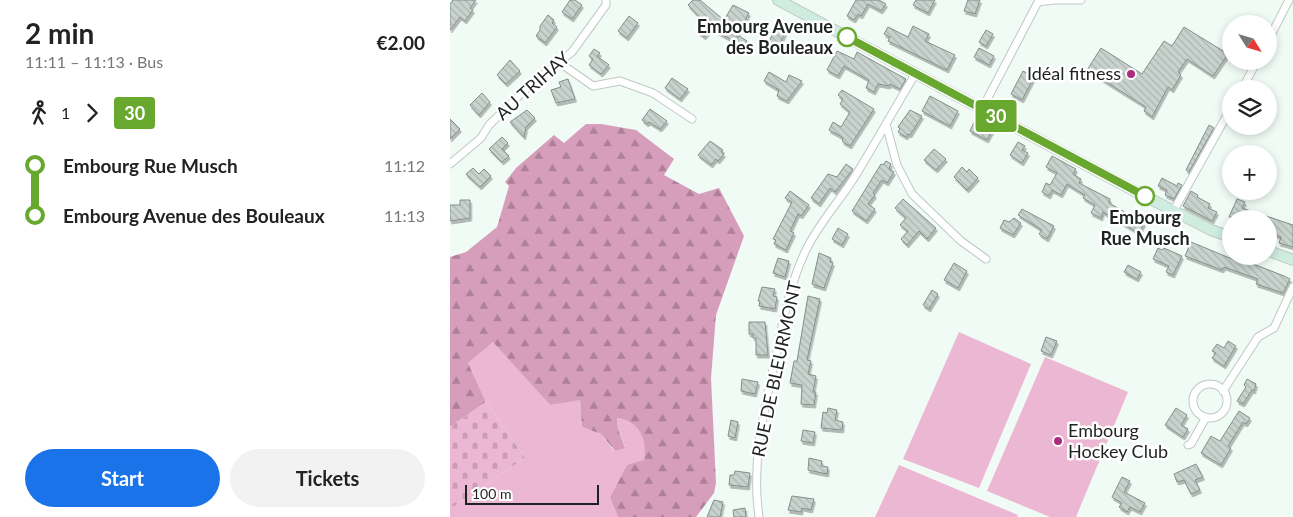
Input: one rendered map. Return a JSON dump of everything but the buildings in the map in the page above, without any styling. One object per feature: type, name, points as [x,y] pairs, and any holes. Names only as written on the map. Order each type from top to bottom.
[{"type":"street","name":"AU TRIHAY","points":[[450,164],[481,138],[489,125],[531,84],[572,52],[606,5],[606,0]]},
{"type":"street","points":[[778,0],[1174,210],[1222,233]]},
{"type":"street","points":[[982,109],[1036,1],[1081,0]]},
{"type":"street","points":[[1278,21],[1289,0]]},
{"type":"street","points":[[560,63],[593,86],[620,81],[652,93],[692,120]]},
{"type":"street","name":"RUE DE BLEURMONT","points":[[759,517],[755,493],[756,460],[762,422],[782,326],[801,260],[814,236],[851,182],[916,73]]},
{"type":"street","points":[[886,124],[896,165],[912,194],[961,241],[986,259]]},
{"type":"street","points":[[1174,210],[1222,124]]},
{"type":"street","points":[[1277,254],[1293,260]]},
{"type":"street","points":[[1223,391],[1258,337],[1274,328],[1293,287]]},
{"type":"street","points":[[1188,445],[1206,418],[1218,416],[1225,408],[1227,399],[1223,391],[1210,384],[1197,391],[1194,404],[1195,409],[1206,418]]},
{"type":"green space","points":[[586,124],[601,124],[636,130],[674,159],[664,175],[699,194],[719,188],[744,236],[716,315],[711,378],[716,483],[714,493],[696,517],[618,517],[610,498],[627,465],[644,460],[645,445],[640,432],[631,423],[617,418],[618,429],[625,448],[615,451],[601,434],[582,427],[580,400],[550,405],[493,342],[468,363],[486,402],[450,427],[450,257],[466,252],[497,227],[509,186],[505,182],[516,168],[554,135],[564,143]]},
{"type":"green space","points":[[959,332],[1031,364],[979,488],[903,459]]},
{"type":"green space","points":[[493,341],[550,405],[580,399],[582,427],[601,434],[614,451],[625,447],[618,429],[617,418],[628,419],[639,428],[647,448],[644,460],[610,498],[618,517],[450,517],[450,509],[525,458],[486,402],[468,363]]},
{"type":"green space","name":"Embourg Hockey Club","points":[[1045,357],[1128,392],[1076,517],[1050,517],[987,491]]},
{"type":"green space","points":[[486,402],[525,458],[450,509],[450,427]]},
{"type":"green space","points":[[899,465],[1018,515],[1017,517],[875,517]]},
{"type":"bus line","name":"30","points":[[847,37],[1145,196]]},
{"type":"place","name":"Embourg Avenue des Bouleaux","points":[[847,37]]},
{"type":"place","name":"Idéal fitness","points":[[1131,74]]},
{"type":"place","name":"Embourg Rue Musch","points":[[1145,196]]},
{"type":"place","name":"Embourg Hockey Club","points":[[1058,441]]}]
